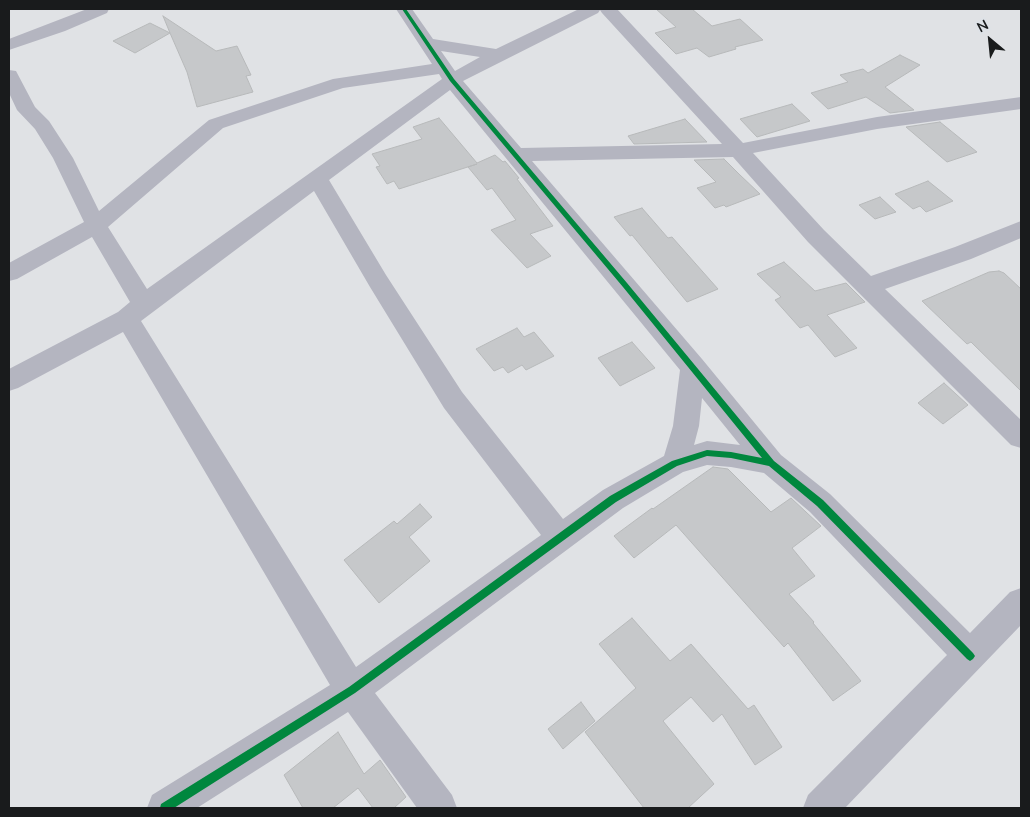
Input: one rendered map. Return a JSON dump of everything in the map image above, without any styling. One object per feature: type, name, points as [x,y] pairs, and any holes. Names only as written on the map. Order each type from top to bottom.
[{"type":"street","points":[[9,45],[59,27],[100,9]]},
{"type":"street","points":[[404,9],[448,74],[693,366],[771,463],[820,503],[970,656]]},
{"type":"street","points":[[9,273],[96,225],[216,124],[340,83],[448,74],[498,55],[592,9]]},
{"type":"street","points":[[608,9],[712,119],[816,236],[1021,436]]},
{"type":"street","points":[[428,43],[498,55]]},
{"type":"street","points":[[9,381],[135,311],[318,178],[448,74]]},
{"type":"street","points":[[9,75],[28,110],[42,125],[63,158],[118,265],[135,311],[352,690],[439,808]]},
{"type":"street","points":[[516,155],[738,150],[877,123],[1021,103]]},
{"type":"street","points":[[318,178],[378,282],[453,400],[560,538]]},
{"type":"street","points":[[869,286],[963,253],[1021,229]]},
{"type":"street","points":[[675,463],[686,426],[693,366]]},
{"type":"street","points":[[166,808],[352,690],[613,499],[675,463],[707,453],[731,455],[771,463]]},
{"type":"street","points":[[821,808],[850,776],[1021,603]]},
{"type":"building","points":[[656,9],[692,9],[712,26],[740,19],[763,40],[735,47],[736,49],[709,57],[697,48],[676,54],[655,33],[676,27]]},
{"type":"building","points":[[163,16],[216,51],[237,46],[251,75],[246,76],[253,92],[197,107],[187,72]]},
{"type":"building","points":[[150,23],[170,33],[135,53],[113,41]]},
{"type":"building","points":[[900,55],[920,65],[885,87],[914,110],[890,113],[866,97],[828,109],[811,93],[848,82],[840,75],[863,69],[868,73]]},
{"type":"building","points":[[792,104],[810,121],[757,137],[740,119]]},
{"type":"building","points":[[439,118],[477,163],[495,155],[503,162],[505,161],[519,178],[517,179],[553,226],[530,234],[551,256],[527,268],[491,230],[516,220],[492,188],[487,190],[468,167],[477,164],[399,189],[394,181],[387,184],[376,167],[380,166],[372,154],[422,139],[413,127]]},
{"type":"building","points":[[685,119],[707,142],[634,144],[628,136]]},
{"type":"building","points":[[940,122],[977,152],[947,162],[906,127]]},
{"type":"building","points":[[724,159],[760,194],[726,207],[724,205],[715,208],[697,188],[716,182],[694,160]]},
{"type":"building","points":[[928,181],[953,201],[926,212],[920,206],[913,209],[895,194]]},
{"type":"building","points":[[880,197],[896,212],[875,219],[859,205]]},
{"type":"building","points":[[642,208],[668,238],[672,237],[718,289],[687,302],[632,235],[630,236],[614,217]]},
{"type":"building","points":[[784,262],[815,291],[846,283],[865,302],[827,315],[857,348],[835,357],[808,325],[800,328],[775,300],[781,297],[757,274]]},
{"type":"building","points":[[999,271],[1004,273],[1021,289],[1021,391],[971,342],[967,344],[922,301],[989,272]]},
{"type":"building","points":[[517,328],[524,337],[534,332],[554,356],[526,370],[522,365],[508,373],[503,367],[494,371],[476,349]]},
{"type":"building","points":[[632,342],[655,368],[620,386],[598,358]]},
{"type":"building","points":[[944,383],[968,405],[943,424],[918,403]]},
{"type":"building","points":[[713,467],[728,469],[771,512],[791,498],[821,526],[792,548],[815,576],[789,594],[861,681],[833,701],[788,643],[784,647],[676,525],[634,558],[614,536]]},
{"type":"building","points":[[420,504],[432,517],[409,537],[430,561],[379,603],[344,560],[394,521],[397,524]]},
{"type":"building","points":[[632,618],[670,661],[691,644],[748,709],[754,705],[782,747],[755,765],[722,714],[713,722],[691,697],[663,721],[714,784],[688,808],[644,808],[585,732],[636,688],[599,644]]},
{"type":"building","points":[[581,702],[595,721],[563,749],[548,729]]},
{"type":"building","points":[[338,732],[364,774],[380,760],[406,797],[394,808],[373,808],[358,788],[333,808],[303,808],[284,775]]},
{"type":"cycle path","points":[[404,9],[452,80],[625,285],[771,463],[820,503],[970,656]]},
{"type":"cycle path","points":[[165,808],[352,690],[613,499],[675,463],[707,453],[731,455],[771,463]]}]
